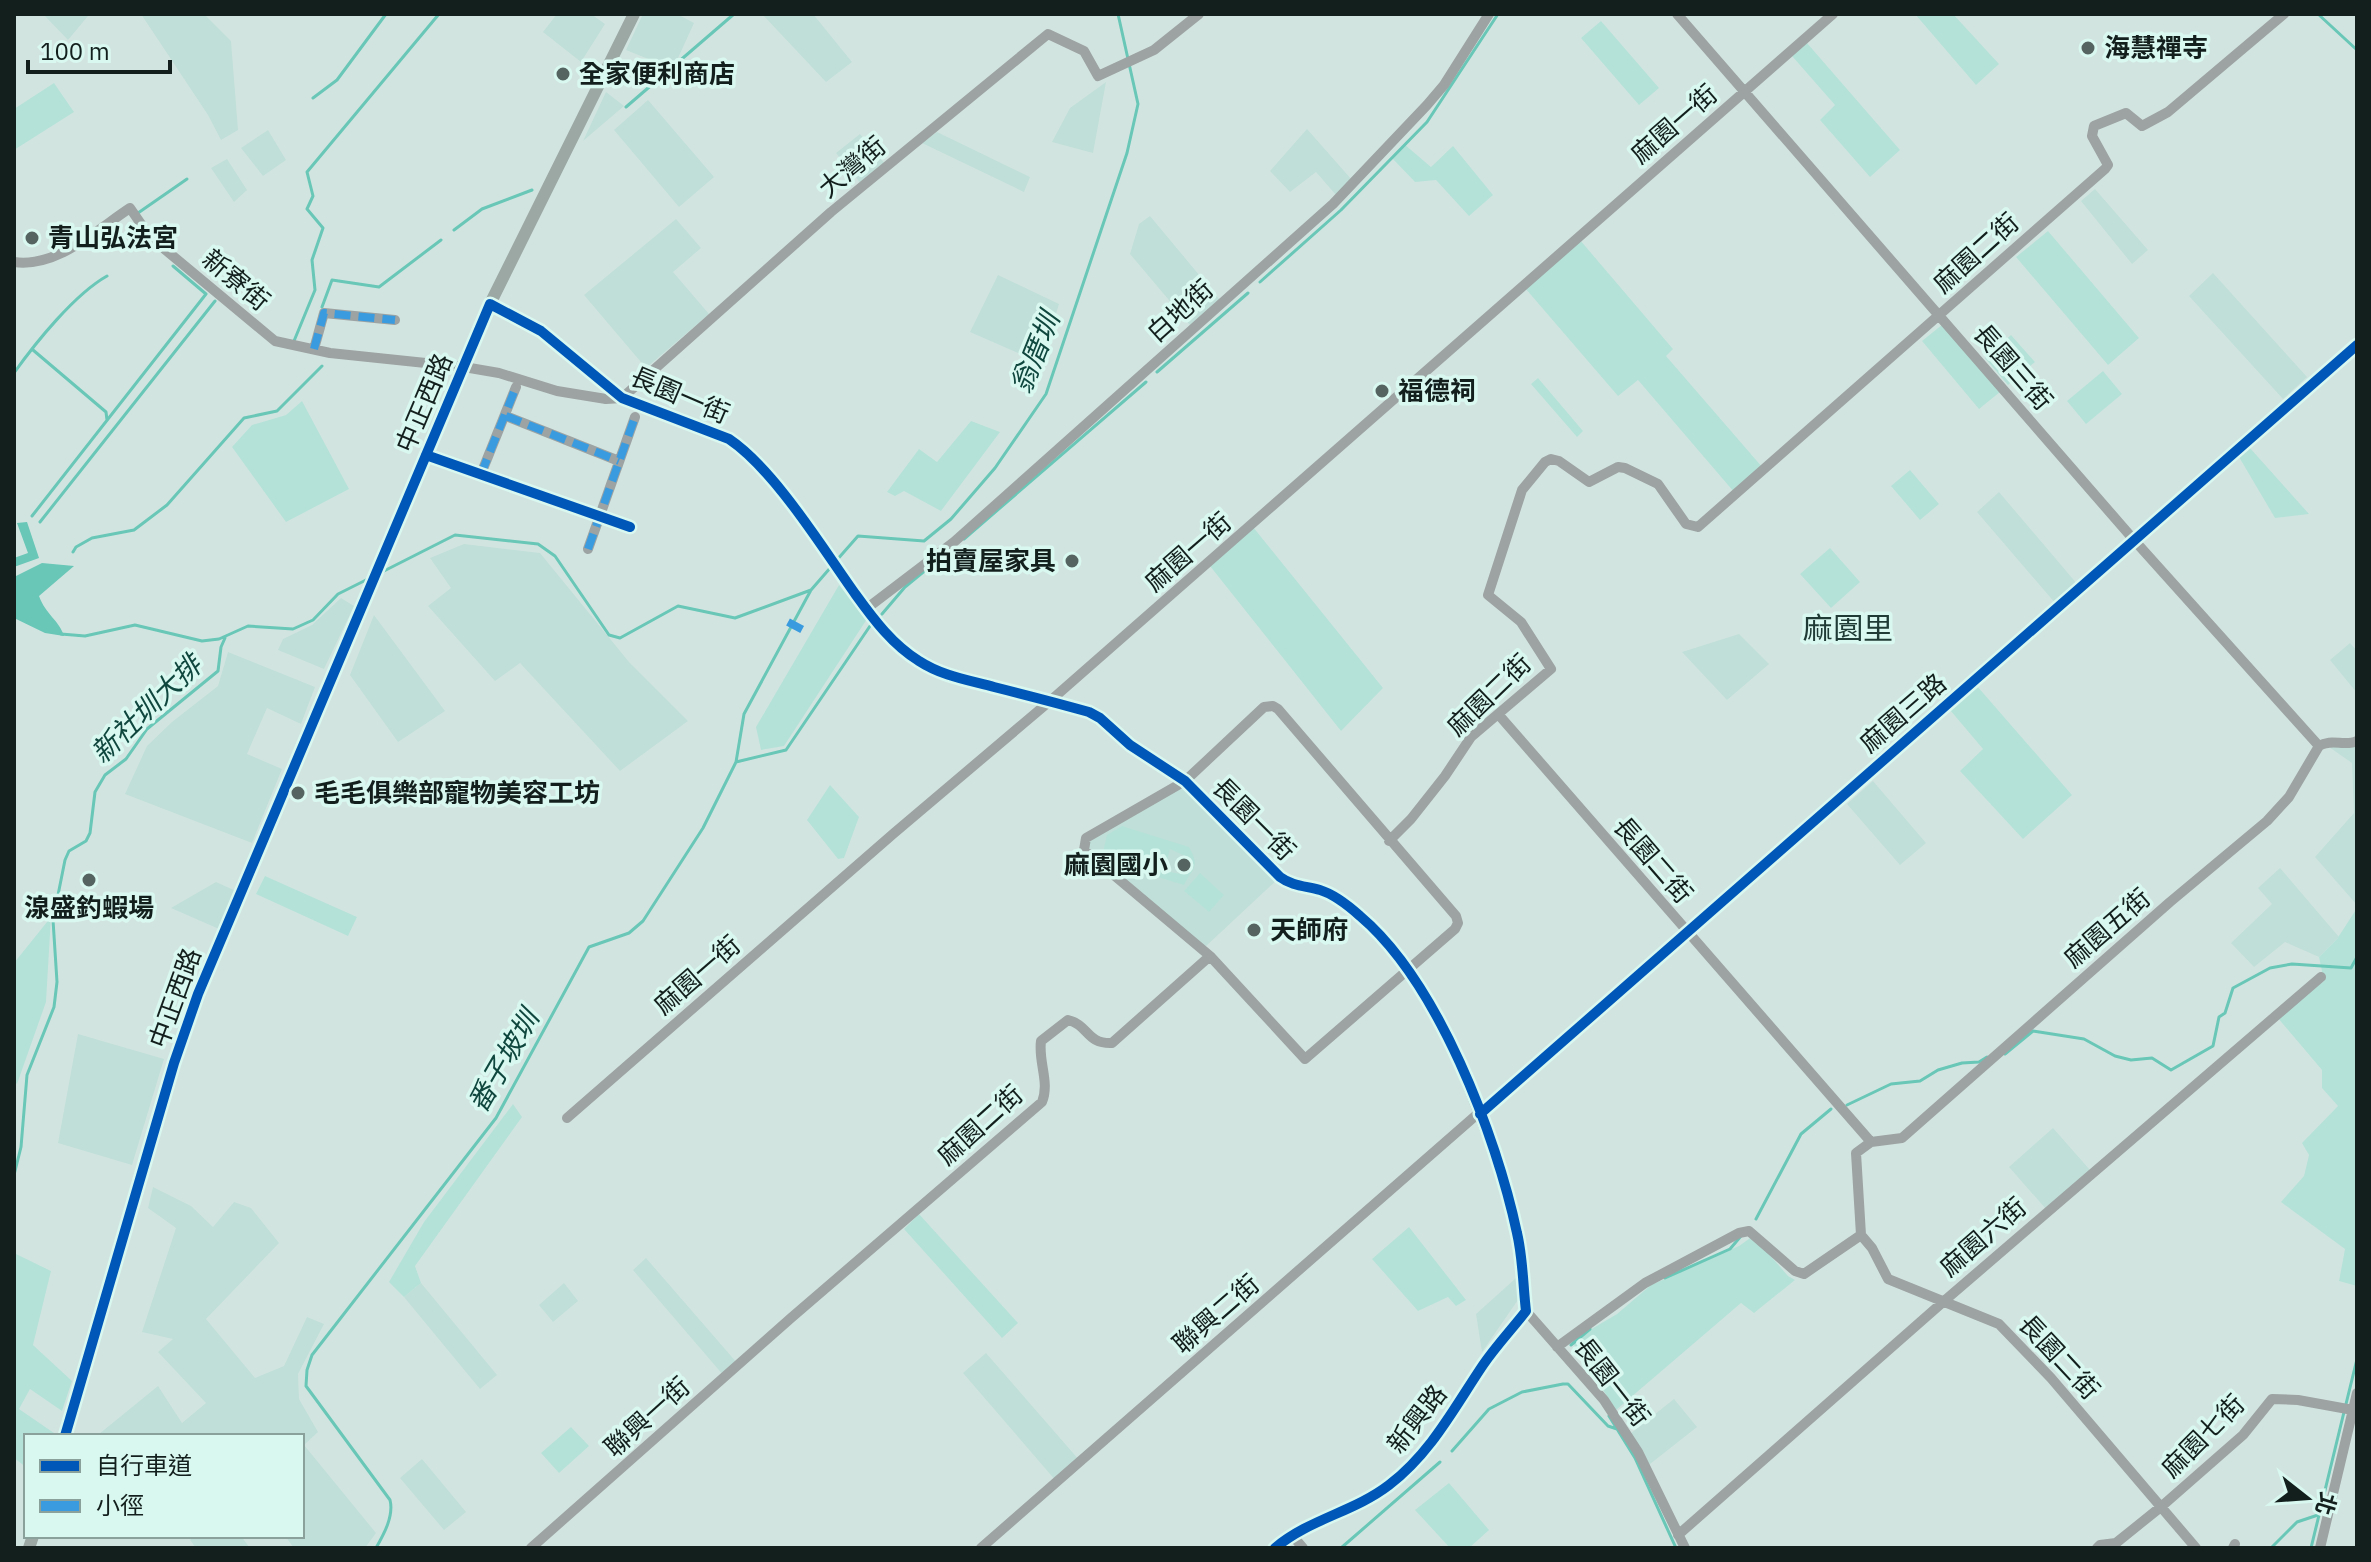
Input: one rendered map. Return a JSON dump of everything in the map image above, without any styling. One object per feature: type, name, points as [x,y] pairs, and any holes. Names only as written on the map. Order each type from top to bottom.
[{"type":"main road","name":"中正西路","points":[[66,1434],[170,1078],[198,994],[490,304],[634,14]]},
{"type":"street","name":"大灣街","points":[[622,398],[831,212],[1048,34],[1084,51],[1098,76],[1169,40],[1199,14]]},
{"type":"street","name":"白地街","points":[[866,609],[954,542],[1333,204],[1444,85],[1489,14]]},
{"type":"street","name":"長園三街","points":[[1677,14],[2134,540],[2319,746]]},
{"type":"street","name":"麻園一街","points":[[567,1118],[1050,701],[1833,14]]},
{"type":"street","name":"麻園二街","points":[[1389,841],[1445,776],[1471,737],[1551,669],[1521,622],[1488,595],[1522,490],[1545,462],[1551,459],[1559,461],[1589,482],[1618,467],[1625,468],[1658,484],[1686,524],[1698,527],[2105,169],[2108,165],[2106,158],[2092,136],[2094,126],[2126,113],[2142,126],[2168,112],[2284,14]]},
{"type":"street","name":"新寮街","points":[[14,262],[30,264],[53,259],[130,208],[150,237],[275,341],[314,349],[464,367]]},
{"type":"street","name":"長園一街","points":[[490,304],[541,331],[622,398],[729,439],[745,450],[773,481],[866,609],[892,640],[916,659],[935,670],[1089,712],[1100,718],[1130,745],[1185,781],[1280,877],[1287,882],[1324,891],[1360,915],[1385,941],[1409,972],[1452,1045],[1480,1114],[1500,1169],[1518,1236],[1526,1311],[1604,1400],[1638,1452],[1685,1548]]},
{"type":"street","points":[[314,349],[324,313],[395,320]]},
{"type":"street","name":"麻園三路","points":[[1480,1114],[2357,345]]},
{"type":"street","name":"長園一街","points":[[464,367],[499,373],[557,391],[606,399],[622,398]]},
{"type":"street","points":[[481,474],[516,387]]},
{"type":"street","points":[[506,416],[619,461]]},
{"type":"street","points":[[588,549],[635,417]]},
{"type":"street","points":[[426,455],[630,527]]},
{"type":"street","points":[[1273,706],[1456,916],[1458,923],[1455,929],[1305,1059],[1210,956],[1084,850],[1086,838],[1185,781],[1264,707],[1273,706]]},
{"type":"street","name":"長園二街","points":[[1498,714],[1871,1142],[1856,1153],[1861,1235],[1872,1248],[1888,1279],[1999,1324],[2051,1378],[2196,1548]]},
{"type":"street","points":[[2319,746],[2327,742],[2349,744],[2357,741]]},
{"type":"street","name":"麻園五街","points":[[1871,1142],[1898,1140],[1905,1136],[2170,902],[2267,821],[2289,797],[2319,746]]},
{"type":"street","name":"麻園二街","points":[[791,1318],[1042,1102],[1046,1093],[1039,1053],[1041,1041],[1057,1026],[1068,1020],[1077,1023],[1092,1040],[1101,1044],[1112,1043],[1210,956]]},
{"type":"street","name":"麻園六街","points":[[1678,1535],[2321,977]]},
{"type":"street","name":"聯興二街","points":[[981,1548],[1480,1114]]},
{"type":"street","points":[[1557,1347],[1645,1283],[1739,1233],[1749,1231],[1795,1271],[1804,1274],[1861,1235]]},
{"type":"street","name":"新興路","points":[[1275,1548],[1324,1517],[1366,1500],[1418,1460],[1445,1425],[1485,1362],[1526,1311]]},
{"type":"street","name":"聯興一街","points":[[531,1548],[791,1318]]},
{"type":"street","points":[[2320,1548],[2357,1393]]},
{"type":"street","name":"麻園七街","points":[[2097,1548],[2116,1543],[2162,1506],[2243,1435],[2272,1399],[2298,1400],[2353,1410]]},
{"type":"street","points":[[1292,1535],[1303,1548]]},
{"type":"shaded area","points":[[43,14],[85,14],[88,16],[68,40]]},
{"type":"shaded area","points":[[141,14],[204,14],[231,41],[238,130],[221,140],[208,115]]},
{"type":"shaded area","points":[[557,14],[591,14],[605,24],[581,62],[543,32]]},
{"type":"shaded area","points":[[643,14],[677,14],[694,23],[673,69],[626,50]]},
{"type":"shaded area","points":[[762,14],[813,14],[852,62],[826,82]]},
{"type":"shaded area","points":[[1915,14],[1953,14],[1999,64],[1976,85]]},
{"type":"shaded area","points":[[1601,21],[1659,88],[1639,105],[1581,38]]},
{"type":"shaded area","points":[[1807,43],[1900,150],[1870,177],[1820,120],[1835,105],[1792,56]]},
{"type":"shaded area","points":[[1106,82],[1093,153],[1052,142],[1070,108]]},
{"type":"shaded area","points":[[54,83],[74,112],[14,150],[14,109]]},
{"type":"shaded area","points":[[606,92],[624,106],[583,141]]},
{"type":"shaded area","points":[[648,100],[714,177],[679,207],[614,130]]},
{"type":"shaded area","points":[[1307,129],[1352,180],[1336,195],[1316,172],[1290,192],[1270,171]]},
{"type":"shaded area","points":[[268,130],[286,160],[263,176],[241,148]]},
{"type":"shaded area","points":[[937,132],[1030,177],[1024,192],[922,143]]},
{"type":"shaded area","points":[[860,134],[886,165],[862,185],[836,153]]},
{"type":"shaded area","points":[[1404,144],[1431,167],[1453,146],[1493,195],[1469,216],[1436,180],[1415,182],[1392,158]]},
{"type":"shaded area","points":[[227,159],[247,190],[234,202],[211,168]]},
{"type":"shaded area","points":[[2095,189],[2148,250],[2132,264],[2081,201]]},
{"type":"shaded area","points":[[1150,216],[1220,300],[1190,325],[1130,254],[1139,224]]},
{"type":"shaded area","points":[[676,219],[701,248],[673,272],[709,314],[646,368],[584,295]]},
{"type":"shaded area","points":[[2048,231],[2139,338],[2108,365],[2016,257]]},
{"type":"shaded area","points":[[1580,240],[1673,349],[1666,356],[1763,468],[1734,492],[1638,380],[1618,396],[1525,288]]},
{"type":"shaded area","points":[[2213,273],[2307,377],[2283,399],[2189,296]]},
{"type":"shaded area","points":[[998,275],[1059,304],[1041,363],[970,332]]},
{"type":"shaded area","points":[[1943,324],[2000,392],[1979,409],[1922,341]]},
{"type":"shaded area","points":[[2011,335],[2035,362],[2008,385],[1985,358]]},
{"type":"shaded area","points":[[2103,371],[2122,394],[2086,424],[2067,401]]},
{"type":"shaded area","points":[[1538,378],[1583,431],[1577,437],[1531,384]]},
{"type":"shaded area","points":[[302,401],[349,489],[286,522],[232,447],[252,425],[286,415]]},
{"type":"shaded area","points":[[971,421],[1000,432],[941,511],[904,491],[895,496],[887,492],[919,449],[937,462]]},
{"type":"shaded area","points":[[2250,448],[2309,514],[2275,518],[2239,457]]},
{"type":"shaded area","points":[[1910,470],[1939,504],[1920,520],[1891,486]]},
{"type":"shaded area","points":[[1999,492],[2078,585],[2056,604],[1977,512]]},
{"type":"shaded area","points":[[27,522],[39,558],[14,567],[14,558],[28,553],[17,523]]},
{"type":"shaded area","points":[[1253,527],[1383,688],[1341,731],[1210,566]]},
{"type":"shaded area","points":[[464,544],[540,553],[629,662],[688,721],[620,771],[520,663],[495,681],[428,606],[451,588],[430,558]]},
{"type":"shaded area","points":[[1830,548],[1860,582],[1831,608],[1800,574]]},
{"type":"shaded area","points":[[42,563],[74,566],[39,596],[64,636],[45,633],[14,618],[14,577]]},
{"type":"shaded area","points":[[839,585],[867,619],[784,746],[761,750],[756,727]]},
{"type":"shaded area","points":[[341,598],[354,606],[324,669],[278,650],[283,639],[312,625]]},
{"type":"shaded area","points":[[374,615],[445,711],[398,742],[350,675]]},
{"type":"shaded area","points":[[1739,634],[1769,664],[1727,700],[1682,652]]},
{"type":"shaded area","points":[[2350,643],[2357,651],[2357,693],[2330,660]]},
{"type":"shaded area","points":[[228,652],[315,687],[301,724],[267,708],[247,754],[282,769],[252,843],[125,794],[147,746],[218,686]]},
{"type":"shaded area","points":[[1977,686],[2072,795],[2023,839],[1960,771],[1983,749],[1950,710]]},
{"type":"shaded area","points":[[2357,743],[2357,905],[2315,857],[2354,813],[2352,763],[2329,747]]},
{"type":"shaded area","points":[[1873,781],[1926,843],[1900,865],[1847,804]]},
{"type":"shaded area","points":[[830,785],[859,817],[844,858],[838,859],[807,820]]},
{"type":"shaded area","name":"麻園國小","points":[[1182,786],[1278,879],[1205,947],[1088,850],[1090,840]]},
{"type":"shaded area","points":[[1122,826],[1189,847],[1194,868],[1184,885],[1101,860],[1107,835]],"holes":[[[1170,849],[1187,857],[1188,863],[1181,874],[1164,871]]]},
{"type":"shaded area","points":[[2280,868],[2339,937],[2319,957],[2285,942],[2254,967],[2231,943],[2272,904],[2258,888]]},
{"type":"shaded area","points":[[1200,873],[1224,895],[1209,912],[1184,891]]},
{"type":"shaded area","points":[[265,876],[357,917],[348,936],[256,894]]},
{"type":"shaded area","points":[[216,882],[236,891],[219,929],[171,908]]},
{"type":"shaded area","points":[[2357,908],[2357,1286],[2339,1281],[2345,1249],[2281,1202],[2304,1176],[2309,1155],[2302,1143],[2338,1106],[2322,1088],[2322,1070],[2277,1017],[2324,981],[2319,957],[2337,939]]},
{"type":"shaded area","points":[[51,917],[46,1002],[17,1084],[14,1081],[14,963]]},
{"type":"shaded area","points":[[78,1034],[164,1059],[132,1165],[58,1143]]},
{"type":"shaded area","points":[[513,1104],[522,1117],[415,1266],[421,1283],[404,1297],[389,1282],[424,1222]]},
{"type":"shaded area","points":[[2053,1128],[2090,1170],[2046,1209],[2009,1167]]},
{"type":"shaded area","points":[[153,1187],[191,1206],[213,1227],[234,1202],[251,1208],[279,1243],[206,1319],[255,1378],[284,1366],[307,1317],[324,1324],[298,1374],[299,1399],[318,1432],[304,1445],[304,1434],[99,1434],[158,1386],[182,1423],[206,1403],[158,1352],[173,1339],[142,1332],[176,1228],[148,1208]]},
{"type":"shaded area","points":[[919,1214],[1018,1323],[1002,1338],[904,1229]]},
{"type":"shaded area","points":[[1409,1227],[1466,1300],[1456,1306],[1448,1297],[1418,1311],[1372,1259]]},
{"type":"shaded area","points":[[1753,1236],[1795,1280],[1754,1313],[1741,1303],[1616,1410],[1573,1340],[1617,1314],[1651,1285],[1739,1246]]},
{"type":"shaded area","points":[[14,1253],[51,1271],[33,1345],[72,1381],[62,1411],[30,1389],[19,1409],[54,1433],[24,1434],[24,1466],[14,1458]]},
{"type":"shaded area","points":[[646,1258],[738,1364],[724,1376],[633,1270]]},
{"type":"shaded area","points":[[1516,1278],[1520,1297],[1482,1352],[1476,1314]]},
{"type":"shaded area","points":[[421,1283],[497,1375],[480,1389],[404,1297]]},
{"type":"shaded area","points":[[564,1283],[578,1301],[553,1322],[539,1305]]},
{"type":"shaded area","points":[[986,1353],[1080,1461],[1056,1481],[963,1373]]},
{"type":"shaded area","points":[[1674,1399],[1697,1427],[1645,1468],[1630,1434]]},
{"type":"shaded area","points":[[571,1427],[589,1446],[559,1473],[541,1453]]},
{"type":"shaded area","points":[[304,1445],[376,1533],[365,1548],[294,1548],[286,1538],[304,1538]]},
{"type":"shaded area","points":[[422,1459],[466,1512],[444,1530],[400,1478]]},
{"type":"shaded area","points":[[1449,1483],[1489,1530],[1469,1548],[1450,1548],[1415,1510]]},
{"type":"shaded area","points":[[242,1538],[250,1548],[196,1548],[190,1540]]},
{"type":"waterway","points":[[313,98],[337,80],[386,14]]},
{"type":"waterway","points":[[294,341],[315,290],[312,260],[323,228],[307,209],[313,196],[307,172],[439,14]]},
{"type":"waterway","points":[[626,107],[734,14]]},
{"type":"waterway","name":"翁厝圳","points":[[836,561],[858,536],[924,541],[951,519],[995,468],[1046,394],[1127,153],[1138,104],[1118,14]]},
{"type":"waterway","points":[[1260,282],[1341,210],[1427,122],[1498,14]]},
{"type":"waterway","points":[[2318,14],[2357,50]]},
{"type":"waterway","points":[[138,213],[187,179]]},
{"type":"waterway","points":[[454,230],[482,209],[532,190]]},
{"type":"waterway","points":[[322,307],[332,280],[379,287],[441,240]]},
{"type":"waterway","points":[[32,516],[206,294],[173,266]]},
{"type":"waterway","points":[[14,373],[69,306],[107,276]]},
{"type":"waterway","points":[[1157,372],[1248,293]]},
{"type":"waterway","points":[[40,522],[215,301]]},
{"type":"waterway","points":[[33,350],[106,412],[107,420]]},
{"type":"waterway","points":[[73,552],[92,538],[134,530],[167,505],[244,418],[277,411],[322,366]]},
{"type":"waterway","points":[[964,539],[1146,382]]},
{"type":"waterway","points":[[380,573],[455,535],[538,544],[555,556],[609,635],[620,638],[678,606],[735,618],[811,590]]},
{"type":"waterway","points":[[882,614],[905,587],[933,564]]},
{"type":"waterway","name":"番子坡圳","points":[[376,1548],[389,1519],[390,1500],[306,1386],[312,1355],[496,1118],[589,947],[629,933],[643,921],[703,828],[736,762],[744,714],[811,590],[831,567]]},
{"type":"waterway","name":"新社圳大排","points":[[61,634],[85,636],[135,625],[202,641],[219,639],[248,626],[293,629],[313,620],[338,594],[370,578]]},
{"type":"waterway","points":[[736,762],[786,750],[870,626]]},
{"type":"waterway","name":"新社圳大排","points":[[14,1175],[21,1147],[27,1075],[54,1007],[57,982],[53,920],[65,860],[69,851],[86,841],[90,833],[95,792],[105,775],[126,759],[147,729],[218,671],[225,638]]},
{"type":"waterway","points":[[2005,1054],[2033,1031],[2084,1039],[2115,1056],[2131,1060],[2152,1058],[2171,1070],[2213,1046],[2219,1017],[2225,1013],[2233,988],[2270,968],[2292,964],[2351,968],[2357,957]]},
{"type":"waterway","points":[[1847,1105],[1891,1084],[1920,1081],[1938,1070],[1979,1062],[1987,1057]]},
{"type":"waterway","points":[[1756,1219],[1801,1134],[1831,1109]]},
{"type":"waterway","points":[[1665,1278],[1730,1249],[1741,1236]]},
{"type":"waterway","points":[[1571,1345],[1590,1329]]},
{"type":"waterway","points":[[2346,1404],[2357,1359]]},
{"type":"waterway","points":[[1452,1451],[1489,1409],[1522,1392],[1563,1384],[1568,1384],[1608,1426],[1617,1429]]},
{"type":"waterway","points":[[2311,1548],[2344,1412]]},
{"type":"waterway","points":[[1609,1416],[1635,1458],[1676,1548]]},
{"type":"waterway","points":[[1341,1548],[1440,1462]]},
{"type":"waterway","points":[[2271,1548],[2297,1522],[2318,1515]]},
{"type":"marked path","points":[[314,349],[324,313],[395,320]]},
{"type":"marked path","points":[[481,474],[516,387]]},
{"type":"marked path","points":[[506,416],[619,461]]},
{"type":"marked path","points":[[588,549],[635,417]]},
{"type":"marked path","points":[[788,622],[805,631]]},
{"type":"cycle path","points":[[66,1434],[174,1063],[198,994],[490,304],[541,331],[622,398],[729,439],[746,453],[781,490],[877,623],[910,655],[946,674],[1089,712],[1100,718],[1130,745],[1185,781],[1280,877],[1325,892],[1356,912],[1388,945],[1414,980],[1460,1062],[1495,1151],[1519,1243],[1526,1311],[1488,1358],[1430,1444],[1404,1472],[1375,1494],[1302,1530],[1275,1548]]},
{"type":"cycle path","points":[[1480,1114],[2357,345]]},
{"type":"cycle path","points":[[426,455],[630,527]]},
{"type":"place","name":"海慧禪寺","points":[[2088,48]]},
{"type":"place","name":"全家便利商店","points":[[563,74]]},
{"type":"place","name":"青山弘法宮","points":[[32,238]]},
{"type":"place","name":"福德祠","points":[[1382,391]]},
{"type":"place","name":"拍賣屋家具","points":[[1072,561]]},
{"type":"place","name":"毛毛俱樂部寵物美容工坊","points":[[298,793]]},
{"type":"place","name":"麻園國小","points":[[1184,865]]},
{"type":"place","name":"湶盛釣蝦場","points":[[89,880]]},
{"type":"place","name":"天師府","points":[[1254,930]]},
{"type":"district","name":"麻園里","points":[[1848,629]]}]
